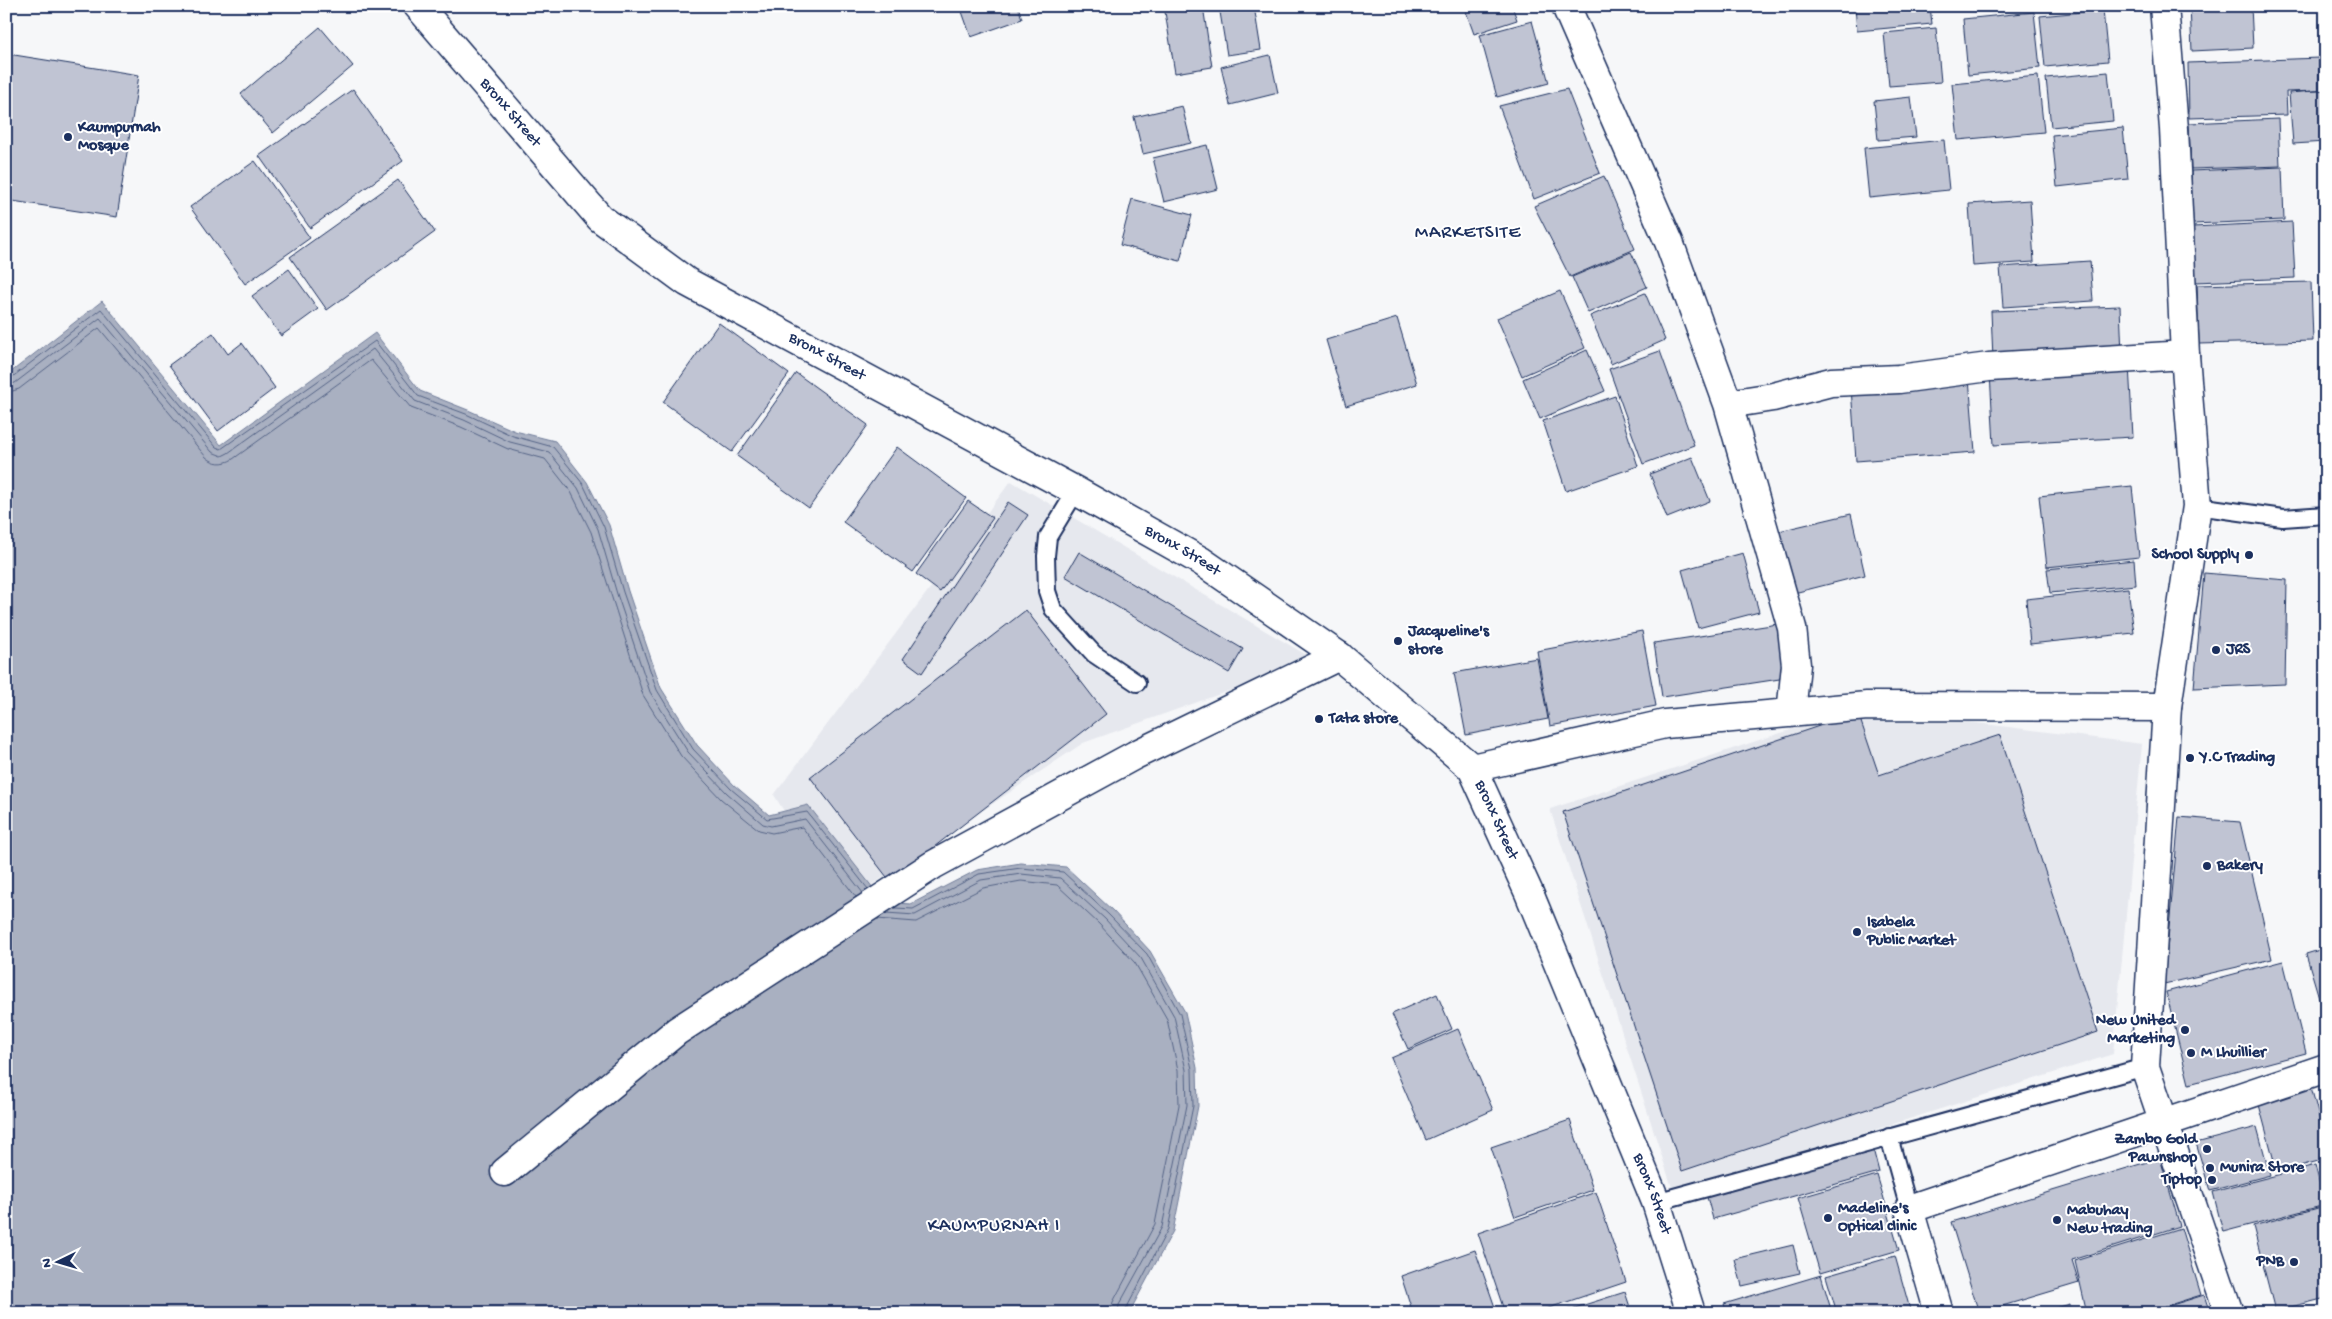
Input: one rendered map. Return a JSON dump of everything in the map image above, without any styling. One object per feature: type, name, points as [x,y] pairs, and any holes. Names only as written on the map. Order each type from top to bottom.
[{"type":"street","name":"Bronx Street","points":[[418,6],[600,218],[671,271],[687,282],[1076,491],[1201,561],[1339,656],[1472,768],[1529,893],[1656,1202],[1691,1313]]},
{"type":"street","points":[[1566,6],[1669,242],[1728,404],[1792,628],[1796,665],[1791,713]]},
{"type":"street","points":[[2164,6],[2174,129],[2185,356],[2197,506],[2167,708],[2144,1067],[2229,1313]]},
{"type":"street","points":[[1728,404],[1773,397],[1831,382],[1899,379],[1989,367],[2185,356]]},
{"type":"street","points":[[505,1172],[677,1031],[934,865],[1135,755],[1339,656]]},
{"type":"street","points":[[1472,768],[1665,724],[1868,706],[2167,708]]},
{"type":"street","points":[[1939,1313],[1910,1209],[2164,1121],[2326,1068]]},
{"type":"lane","points":[[1076,491],[1048,537],[1046,556],[1047,591],[1053,609],[1094,654],[1137,683]]},
{"type":"lane","points":[[2197,506],[2283,518],[2326,515]]},
{"type":"lane","points":[[1656,1202],[2144,1067]]},
{"type":"lane","points":[[1889,1137],[1910,1209]]},
{"type":"shaded area","points":[[1011,481],[1315,660],[1083,743],[842,905],[774,795]]},
{"type":"shaded area","name":"Isabela Public Market","points":[[1857,708],[2142,744],[2113,1054],[1674,1194],[1550,809]]},
{"type":"water","points":[[102,301],[221,445],[375,333],[420,391],[515,431],[555,441],[587,482],[609,525],[628,591],[661,688],[697,745],[734,785],[769,815],[808,805],[884,902],[911,904],[977,870],[1021,863],[1066,867],[1113,911],[1150,951],[1185,1012],[1197,1068],[1198,1106],[1173,1231],[1129,1313],[6,1313],[6,376]]},
{"type":"building","points":[[960,6],[1018,6],[1022,19],[971,37]]},
{"type":"building","points":[[1164,6],[1203,6],[1212,67],[1175,73]]},
{"type":"building","points":[[1219,6],[1254,6],[1261,50],[1227,55]]},
{"type":"building","points":[[1464,6],[1512,6],[1517,20],[1474,34]]},
{"type":"building","points":[[1855,6],[1930,6],[1932,24],[1857,31]]},
{"type":"building","points":[[1976,6],[2017,6],[1976,10]]},
{"type":"building","points":[[2190,6],[2251,6],[2253,48],[2192,51]]},
{"type":"building","points":[[2103,10],[2108,61],[2045,67],[2040,16]]},
{"type":"building","points":[[2034,12],[2040,68],[1968,75],[1963,19]]},
{"type":"building","points":[[1532,21],[1549,83],[1497,97],[1480,35]]},
{"type":"building","points":[[320,27],[353,66],[273,133],[241,94]]},
{"type":"building","points":[[1936,28],[1941,82],[1889,86],[1884,33]]},
{"type":"building","name":"Kaumpurnah Mosque","points":[[8,54],[139,75],[117,217],[6,200]]},
{"type":"building","points":[[1270,55],[1278,93],[1230,105],[1221,67]]},
{"type":"building","points":[[2319,58],[2319,91],[2286,92],[2287,115],[2189,118],[2188,63]]},
{"type":"building","points":[[2108,72],[2113,121],[2051,127],[2046,78]]},
{"type":"building","points":[[2038,76],[2044,132],[1958,140],[1952,84]]},
{"type":"building","points":[[353,89],[403,161],[310,228],[259,156]]},
{"type":"building","points":[[1567,89],[1600,173],[1534,199],[1499,106]]},
{"type":"building","points":[[2326,90],[2326,142],[2293,144],[2289,93]]},
{"type":"building","points":[[1911,97],[1916,137],[1878,140],[1874,101]]},
{"type":"building","points":[[1182,106],[1191,143],[1143,154],[1134,117]]},
{"type":"building","points":[[2278,119],[2280,166],[2191,169],[2189,123]]},
{"type":"building","points":[[2123,128],[2128,179],[2057,187],[2052,135]]},
{"type":"building","points":[[1944,140],[1949,190],[1869,198],[1864,148]]},
{"type":"building","points":[[1207,145],[1218,189],[1164,202],[1153,158]]},
{"type":"building","points":[[255,161],[310,238],[245,284],[190,207]]},
{"type":"building","points":[[2282,167],[2284,220],[2193,224],[2191,171]]},
{"type":"building","points":[[1604,176],[1635,249],[1570,277],[1534,206]]},
{"type":"building","points":[[398,180],[435,232],[327,310],[290,257]]},
{"type":"building","points":[[1132,199],[1192,215],[1180,261],[1120,245]]},
{"type":"building","points":[[2030,200],[2034,262],[1973,266],[1969,204]]},
{"type":"building","points":[[2292,222],[2295,278],[2195,282],[2193,227]]},
{"type":"building","points":[[1631,252],[1647,287],[1588,313],[1572,277]]},
{"type":"building","points":[[2090,261],[2093,301],[2003,307],[2000,267]]},
{"type":"building","points":[[289,269],[318,309],[281,336],[252,296]]},
{"type":"building","points":[[2311,282],[2313,341],[2199,344],[2197,285]]},
{"type":"building","points":[[1560,291],[1585,348],[1522,376],[1497,318]]},
{"type":"building","points":[[1645,293],[1665,340],[1611,364],[1590,316]]},
{"type":"building","points":[[2120,306],[2122,355],[1993,359],[1991,311]]},
{"type":"building","points":[[1397,318],[1417,384],[1346,406],[1326,340]]},
{"type":"building","points":[[719,323],[789,374],[732,452],[663,402]]},
{"type":"building","points":[[213,333],[228,354],[242,343],[275,388],[218,431],[169,365]]},
{"type":"building","points":[[1587,350],[1605,391],[1540,419],[1523,379]]},
{"type":"building","points":[[1660,351],[1694,445],[1643,464],[1609,369]]},
{"type":"building","points":[[2129,365],[2133,437],[1994,445],[1990,373]]},
{"type":"building","points":[[796,373],[868,425],[809,508],[737,456]]},
{"type":"building","points":[[1969,378],[1975,452],[1856,461],[1851,387]]},
{"type":"building","points":[[1615,396],[1638,466],[1566,491],[1543,421]]},
{"type":"building","points":[[897,447],[966,498],[913,572],[843,522]]},
{"type":"building","points":[[1692,457],[1710,501],[1667,518],[1650,474]]},
{"type":"building","points":[[2132,486],[2139,557],[2047,567],[2039,496]]},
{"type":"building","points":[[968,501],[993,518],[940,592],[916,574]]},
{"type":"building","points":[[1008,502],[1028,515],[922,673],[903,659]]},
{"type":"building","points":[[1851,514],[1865,575],[1794,593],[1779,531]]},
{"type":"building","points":[[1079,552],[1243,649],[1229,673],[1065,576]]},
{"type":"building","points":[[1743,553],[1759,612],[1698,628],[1682,570]]},
{"type":"building","points":[[2134,560],[2136,585],[2050,593],[2047,569]]},
{"type":"building","points":[[2204,573],[2287,580],[2285,684],[2194,688]]},
{"type":"building","points":[[2128,588],[2134,633],[2030,644],[2026,599]]},
{"type":"building","points":[[1026,610],[1106,714],[890,881],[810,777]]},
{"type":"building","points":[[1778,624],[1786,678],[1662,697],[1654,643]]},
{"type":"building","points":[[1642,631],[1656,706],[1550,726],[1537,651]]},
{"type":"building","points":[[1537,658],[1548,719],[1466,735],[1454,673]]},
{"type":"building","name":"Isabela Public Market","points":[[1858,713],[1879,775],[2000,735],[2098,1032],[1682,1171],[1563,812]]},
{"type":"building","points":[[2179,817],[2240,822],[2272,959],[2164,984]]},
{"type":"building","points":[[2326,948],[2326,1021],[2306,954]]},
{"type":"building","points":[[2283,961],[2306,1053],[2189,1084],[2166,992]]},
{"type":"building","points":[[1437,994],[1452,1029],[1408,1049],[1392,1014]]},
{"type":"building","points":[[1458,1029],[1493,1110],[1426,1140],[1391,1058]]},
{"type":"building","points":[[2311,1087],[2326,1143],[2326,1159],[2277,1172],[2258,1101]]},
{"type":"building","points":[[1570,1120],[1593,1190],[1515,1217],[1491,1147]]},
{"type":"building","points":[[2257,1127],[2270,1175],[2210,1191],[2196,1143]]},
{"type":"building","points":[[1873,1149],[1879,1172],[1713,1219],[1707,1197]]},
{"type":"building","points":[[2160,1158],[2180,1226],[2072,1260],[2079,1283],[1979,1313],[1951,1222]]},
{"type":"building","points":[[2315,1165],[2325,1205],[2223,1232],[2213,1192]]},
{"type":"building","points":[[1877,1175],[1899,1250],[1820,1273],[1798,1198]]},
{"type":"building","points":[[1596,1192],[1626,1282],[1534,1313],[1505,1313],[1478,1233]]},
{"type":"building","name":"PNB","points":[[2325,1206],[2326,1298],[2275,1311],[2253,1226]]},
{"type":"building","points":[[2181,1228],[2201,1295],[2144,1313],[2087,1313],[2075,1261]]},
{"type":"building","points":[[1793,1245],[1800,1273],[1742,1286],[1735,1259]]},
{"type":"building","points":[[1475,1250],[1497,1313],[1413,1313],[1401,1276]]},
{"type":"building","points":[[1895,1256],[1911,1313],[1837,1313],[1826,1276]]},
{"type":"building","points":[[1821,1275],[1832,1313],[1727,1313],[1724,1304]]},
{"type":"building","points":[[1625,1292],[1632,1313],[1559,1313]]},
{"type":"building","points":[[2204,1295],[2210,1313],[2156,1313],[2156,1310]]},
{"type":"building","points":[[2070,1304],[2072,1313],[2039,1313]]},
{"type":"place","name":"Kaumpurnah Mosque","points":[[68,137]]},
{"type":"place","name":"School Supply","points":[[2249,555]]},
{"type":"place","name":"Jacqueline's store","points":[[1398,641]]},
{"type":"place","name":"JRS","points":[[2216,650]]},
{"type":"place","name":"Tata store","points":[[1319,719]]},
{"type":"place","name":"Y.C Trading","points":[[2190,758]]},
{"type":"place","name":"Bakery","points":[[2207,866]]},
{"type":"place","name":"Isabela Public Market","points":[[1857,932]]},
{"type":"place","name":"New United Marketing","points":[[2185,1030]]},
{"type":"place","name":"M Lhuillier","points":[[2191,1053]]},
{"type":"place","name":"Zambo Gold Pawnshop","points":[[2207,1149]]},
{"type":"place","name":"Munira Store","points":[[2210,1168]]},
{"type":"place","name":"Tiptop","points":[[2212,1180]]},
{"type":"place","name":"Madeline's Optical clinic","points":[[1828,1218]]},
{"type":"place","name":"Mabuhay New trading","points":[[2057,1220]]},
{"type":"place","name":"PNB","points":[[2294,1262]]},
{"type":"district","name":"MARKETSITE","points":[[1468,233]]},
{"type":"district","name":"KAUMPURNAH I","points":[[994,1226]]}]
